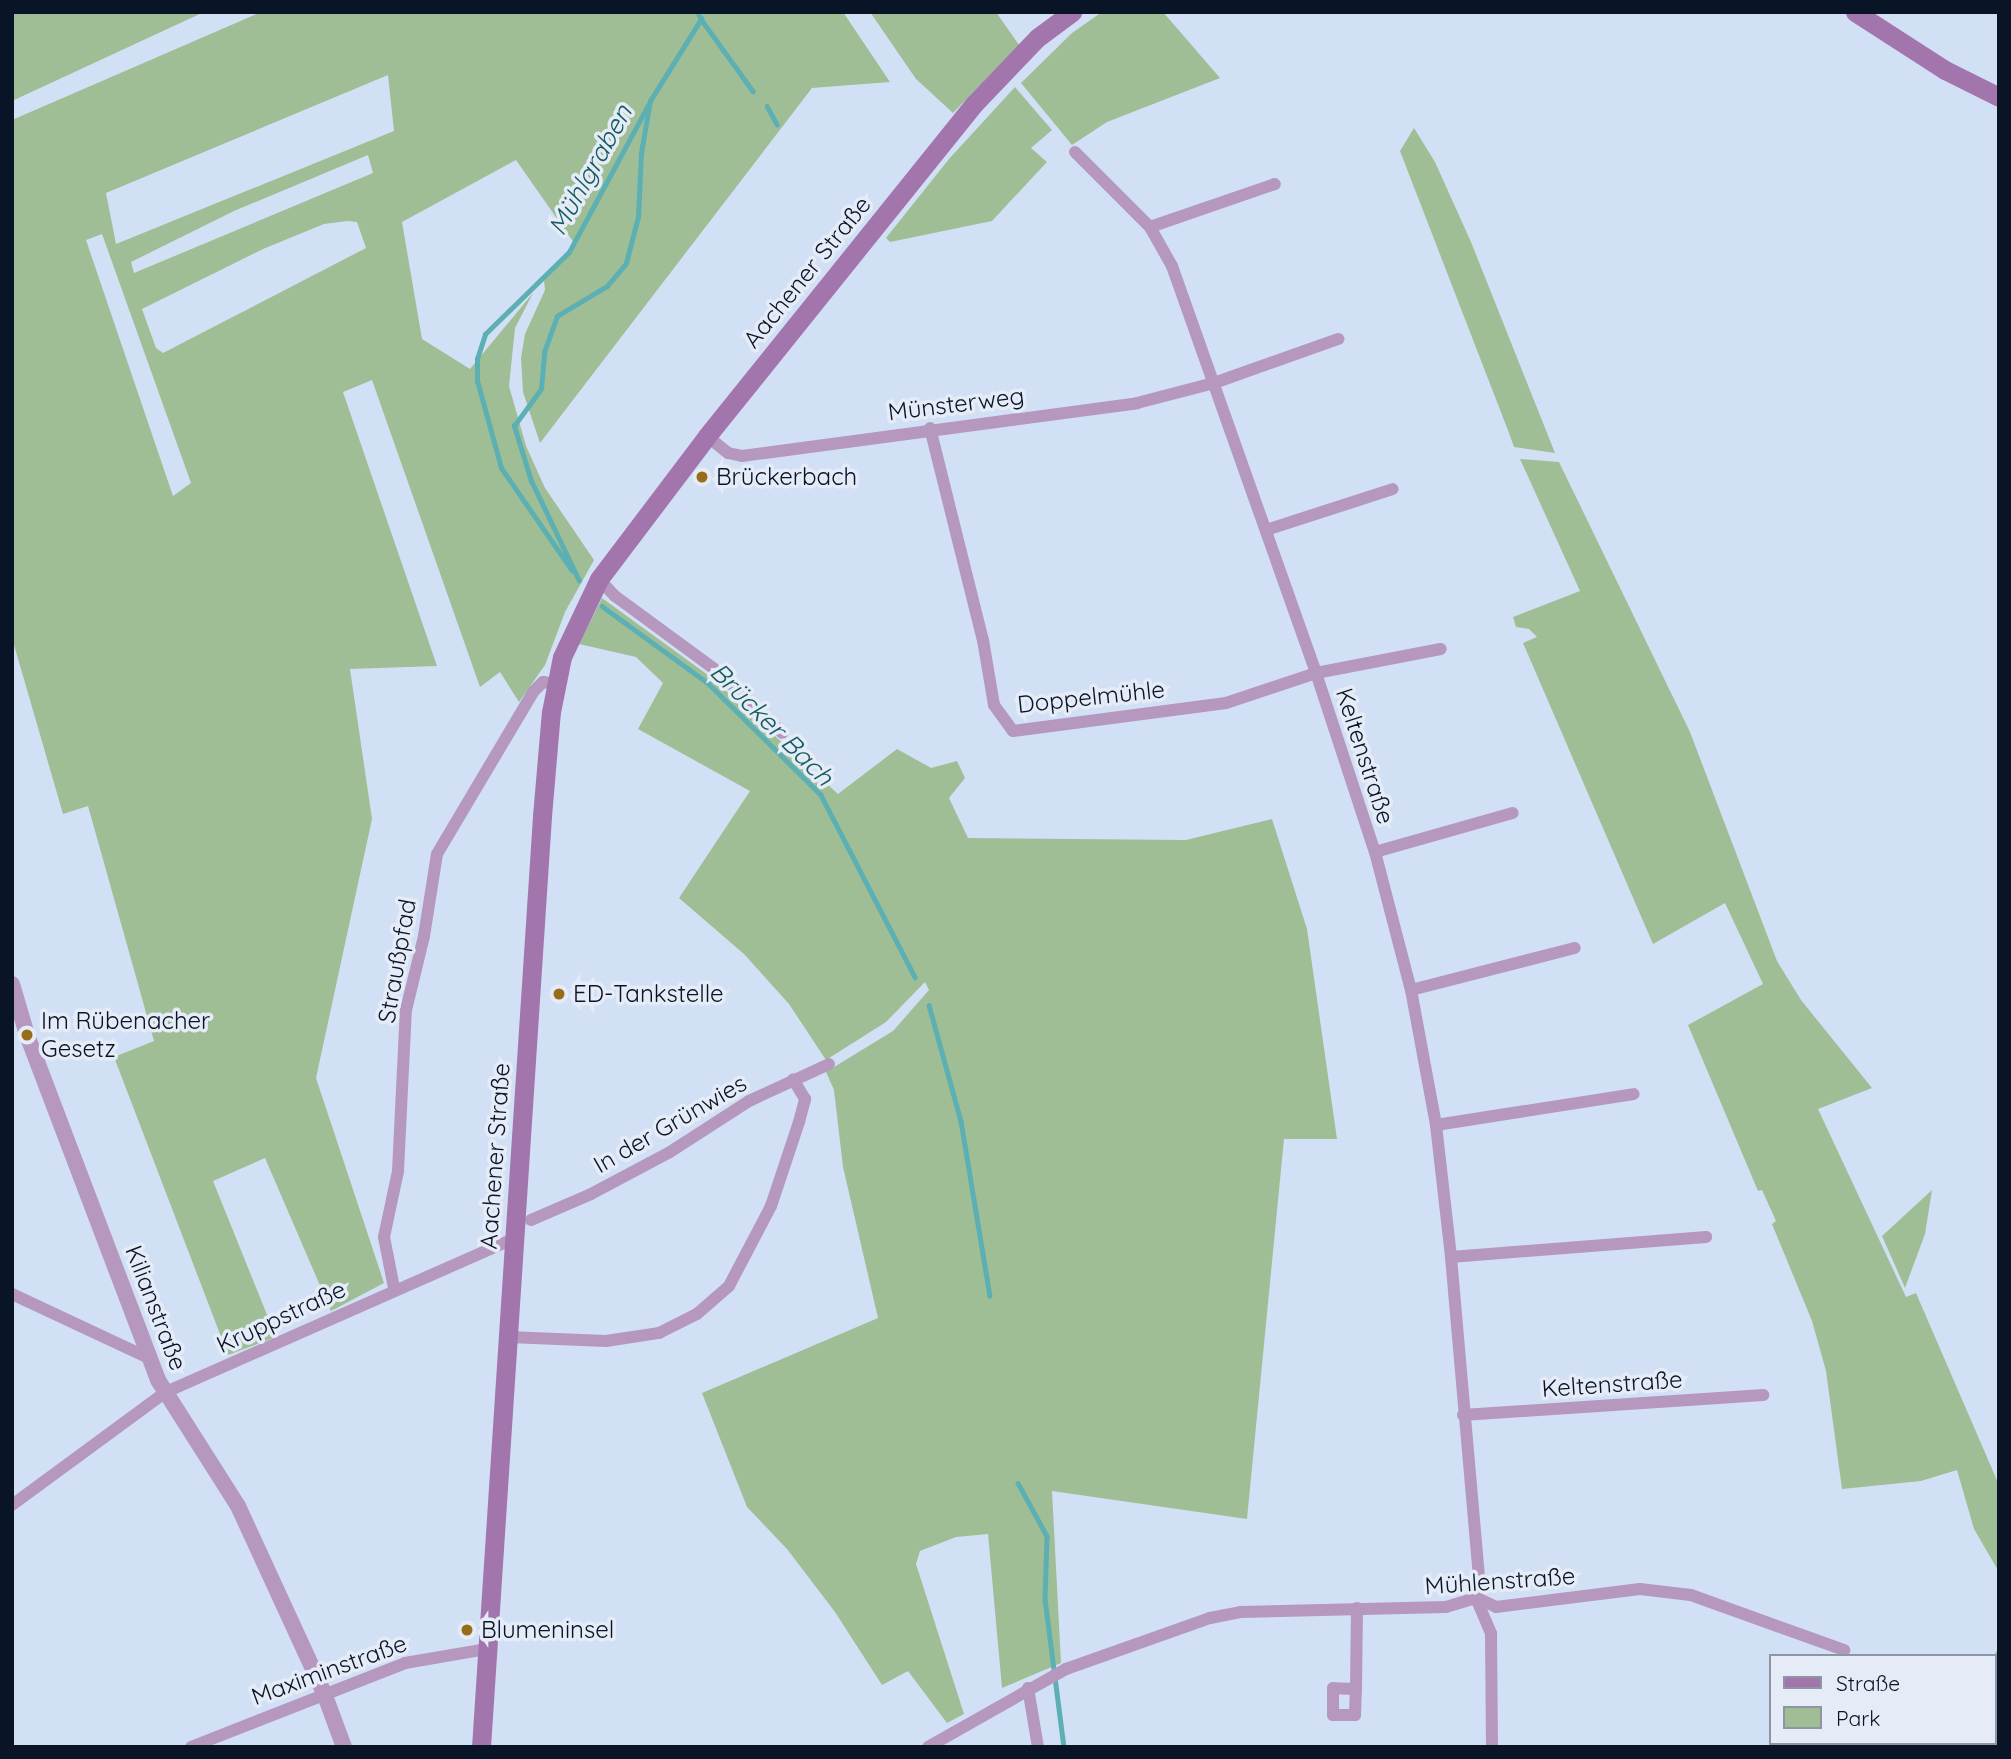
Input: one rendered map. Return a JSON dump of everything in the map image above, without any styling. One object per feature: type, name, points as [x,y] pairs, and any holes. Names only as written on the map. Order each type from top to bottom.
[{"type":"main road","name":"Aachener Straße","points":[[481,1747],[513,1239],[555,684],[572,629],[599,579],[707,436],[974,104],[1037,38],[1072,12]]},
{"type":"main road","points":[[1854,12],[1945,70],[1999,97]]},
{"type":"street","name":"Keltenstraße","points":[[1075,152],[1150,227],[1172,266],[1316,673],[1375,852],[1411,989],[1436,1125],[1451,1257],[1479,1578],[1476,1598],[1491,1634],[1492,1747]]},
{"type":"street","points":[[1150,227],[1275,184]]},
{"type":"street","points":[[1214,383],[1338,339]]},
{"type":"street","name":"Münsterweg","points":[[707,436],[728,453],[742,456],[930,428],[1137,403],[1214,383]]},
{"type":"street","name":"Doppelmühle","points":[[930,428],[983,640],[994,705],[1013,731],[1226,703],[1316,673]]},
{"type":"street","points":[[1266,530],[1393,489]]},
{"type":"street","points":[[599,579],[615,596],[721,674],[782,733]]},
{"type":"street","name":"Keltenstraße","points":[[1316,673],[1441,649]]},
{"type":"street","name":"Straußpfad","points":[[394,1288],[386,1258],[384,1228],[398,1171],[407,998],[424,936],[437,854],[533,692],[543,682],[555,684]]},
{"type":"street","name":"Keltenstraße","points":[[1375,852],[1513,813]]},
{"type":"street","points":[[1411,989],[1575,948]]},
{"type":"street","name":"Kilianstraße","points":[[12,984],[27,1035],[151,1359],[166,1392],[238,1506],[324,1693],[344,1747]]},
{"type":"street","name":"In der Grünwies","points":[[531,1220],[670,1152],[749,1101],[829,1064]]},
{"type":"street","points":[[507,1337],[606,1341],[659,1333],[696,1314],[729,1286],[771,1206],[799,1122],[805,1099],[793,1079]]},
{"type":"street","points":[[1436,1125],[1634,1094]]},
{"type":"street","points":[[1451,1257],[1706,1237]]},
{"type":"street","name":"Kruppstraße","points":[[12,1505],[166,1392],[394,1288],[513,1239]]},
{"type":"street","points":[[12,1294],[151,1359]]},
{"type":"street","name":"Keltenstraße","points":[[1464,1415],[1763,1395]]},
{"type":"street","name":"Mühlenstraße","points":[[928,1747],[1063,1670],[1210,1618],[1240,1612],[1446,1607],[1476,1598],[1496,1607],[1640,1589],[1691,1595],[1844,1650]]},
{"type":"street","points":[[1356,1689],[1357,1608]]},
{"type":"street","name":"Maximinstraße","points":[[191,1747],[324,1693],[428,1657],[486,1649]]},
{"type":"street","points":[[1028,1688],[1038,1747]]},
{"type":"green space","points":[[12,12],[204,12],[12,101]]},
{"type":"green space","points":[[261,12],[843,12],[890,82],[812,88],[540,443],[523,392],[521,358],[525,334],[545,290],[544,280],[574,243],[516,160],[402,222],[422,339],[470,369],[533,293],[515,328],[509,386],[526,446],[545,488],[594,560],[565,612],[545,665],[519,702],[500,672],[480,687],[372,380],[343,392],[437,666],[350,669],[372,819],[316,1078],[384,1283],[331,1311],[265,1158],[213,1181],[276,1337],[228,1355],[114,1057],[154,1041],[88,806],[63,814],[12,638],[12,120]],"holes":[[[388,75],[394,131],[116,244],[106,193]],[[368,155],[373,173],[134,273],[131,262],[234,211]],[[357,222],[366,248],[163,353],[156,348],[142,309],[263,249],[324,224]],[[102,234],[191,483],[173,496],[86,240]]]},
{"type":"green space","points":[[870,12],[996,12],[1019,45],[953,113],[916,79]]},
{"type":"green space","points":[[1102,12],[1163,12],[1220,78],[1107,122],[1072,145],[1021,83],[1072,33]]},
{"type":"green space","points":[[1015,87],[1052,130],[1031,148],[1047,162],[992,221],[890,242],[886,238],[949,159]]},
{"type":"green space","points":[[1414,128],[1435,162],[1471,242],[1555,453],[1514,447],[1400,151]]},
{"type":"green space","points":[[1520,459],[1559,462],[1690,732],[1777,961],[1801,1000],[1872,1088],[1818,1109],[1906,1297],[1916,1293],[1999,1485],[1999,1572],[1974,1529],[1957,1470],[1921,1481],[1842,1489],[1826,1371],[1812,1321],[1772,1224],[1776,1221],[1762,1190],[1758,1191],[1688,1025],[1763,984],[1725,903],[1653,944],[1523,643],[1537,637],[1529,629],[1516,627],[1513,617],[1580,591]]},
{"type":"green space","points":[[602,598],[712,678],[838,794],[897,749],[931,768],[957,761],[965,778],[949,798],[968,838],[1186,840],[1272,819],[1307,929],[1337,1139],[1284,1139],[1247,1519],[1052,1491],[1061,1663],[1002,1688],[988,1534],[956,1537],[920,1551],[916,1564],[964,1714],[947,1723],[908,1671],[882,1685],[835,1612],[787,1549],[747,1507],[702,1393],[878,1318],[843,1167],[834,1090],[826,1072],[893,1031],[929,990],[925,982],[886,1022],[826,1060],[789,1004],[744,954],[679,898],[750,791],[638,729],[663,683],[636,657],[579,644]]},
{"type":"green space","points":[[1932,1190],[1925,1234],[1905,1288],[1882,1236]]},
{"type":"green space","points":[[1999,1646],[1999,1747],[1879,1747],[1997,1745],[1995,1654]]},
{"type":"waterway","name":"Brücker Bach","points":[[579,581],[531,481],[514,426],[541,389],[544,352],[557,316],[607,286],[626,263],[638,217],[641,153],[650,101],[701,19],[697,12]]},
{"type":"waterway","points":[[701,19],[753,91]]},
{"type":"waterway","name":"Mühlgraben","points":[[572,571],[501,468],[477,381],[477,359],[485,334],[569,252],[648,105]]},
{"type":"waterway","points":[[767,106],[777,124]]},
{"type":"waterway","name":"Brücker Bach","points":[[602,606],[708,683],[821,795],[915,977]]},
{"type":"waterway","name":"Brücker Bach","points":[[929,1005],[961,1121],[990,1296]]},
{"type":"waterway","name":"Brücker Bach","points":[[1018,1483],[1047,1536],[1045,1599],[1064,1747]]},
{"type":"place","name":"Brückerbach","points":[[702,477]]},
{"type":"place","name":"ED-Tankstelle","points":[[559,994]]},
{"type":"place","name":"Im Rübenacher Gesetz","points":[[27,1035]]},
{"type":"place","name":"Blumeninsel","points":[[467,1630]]}]
